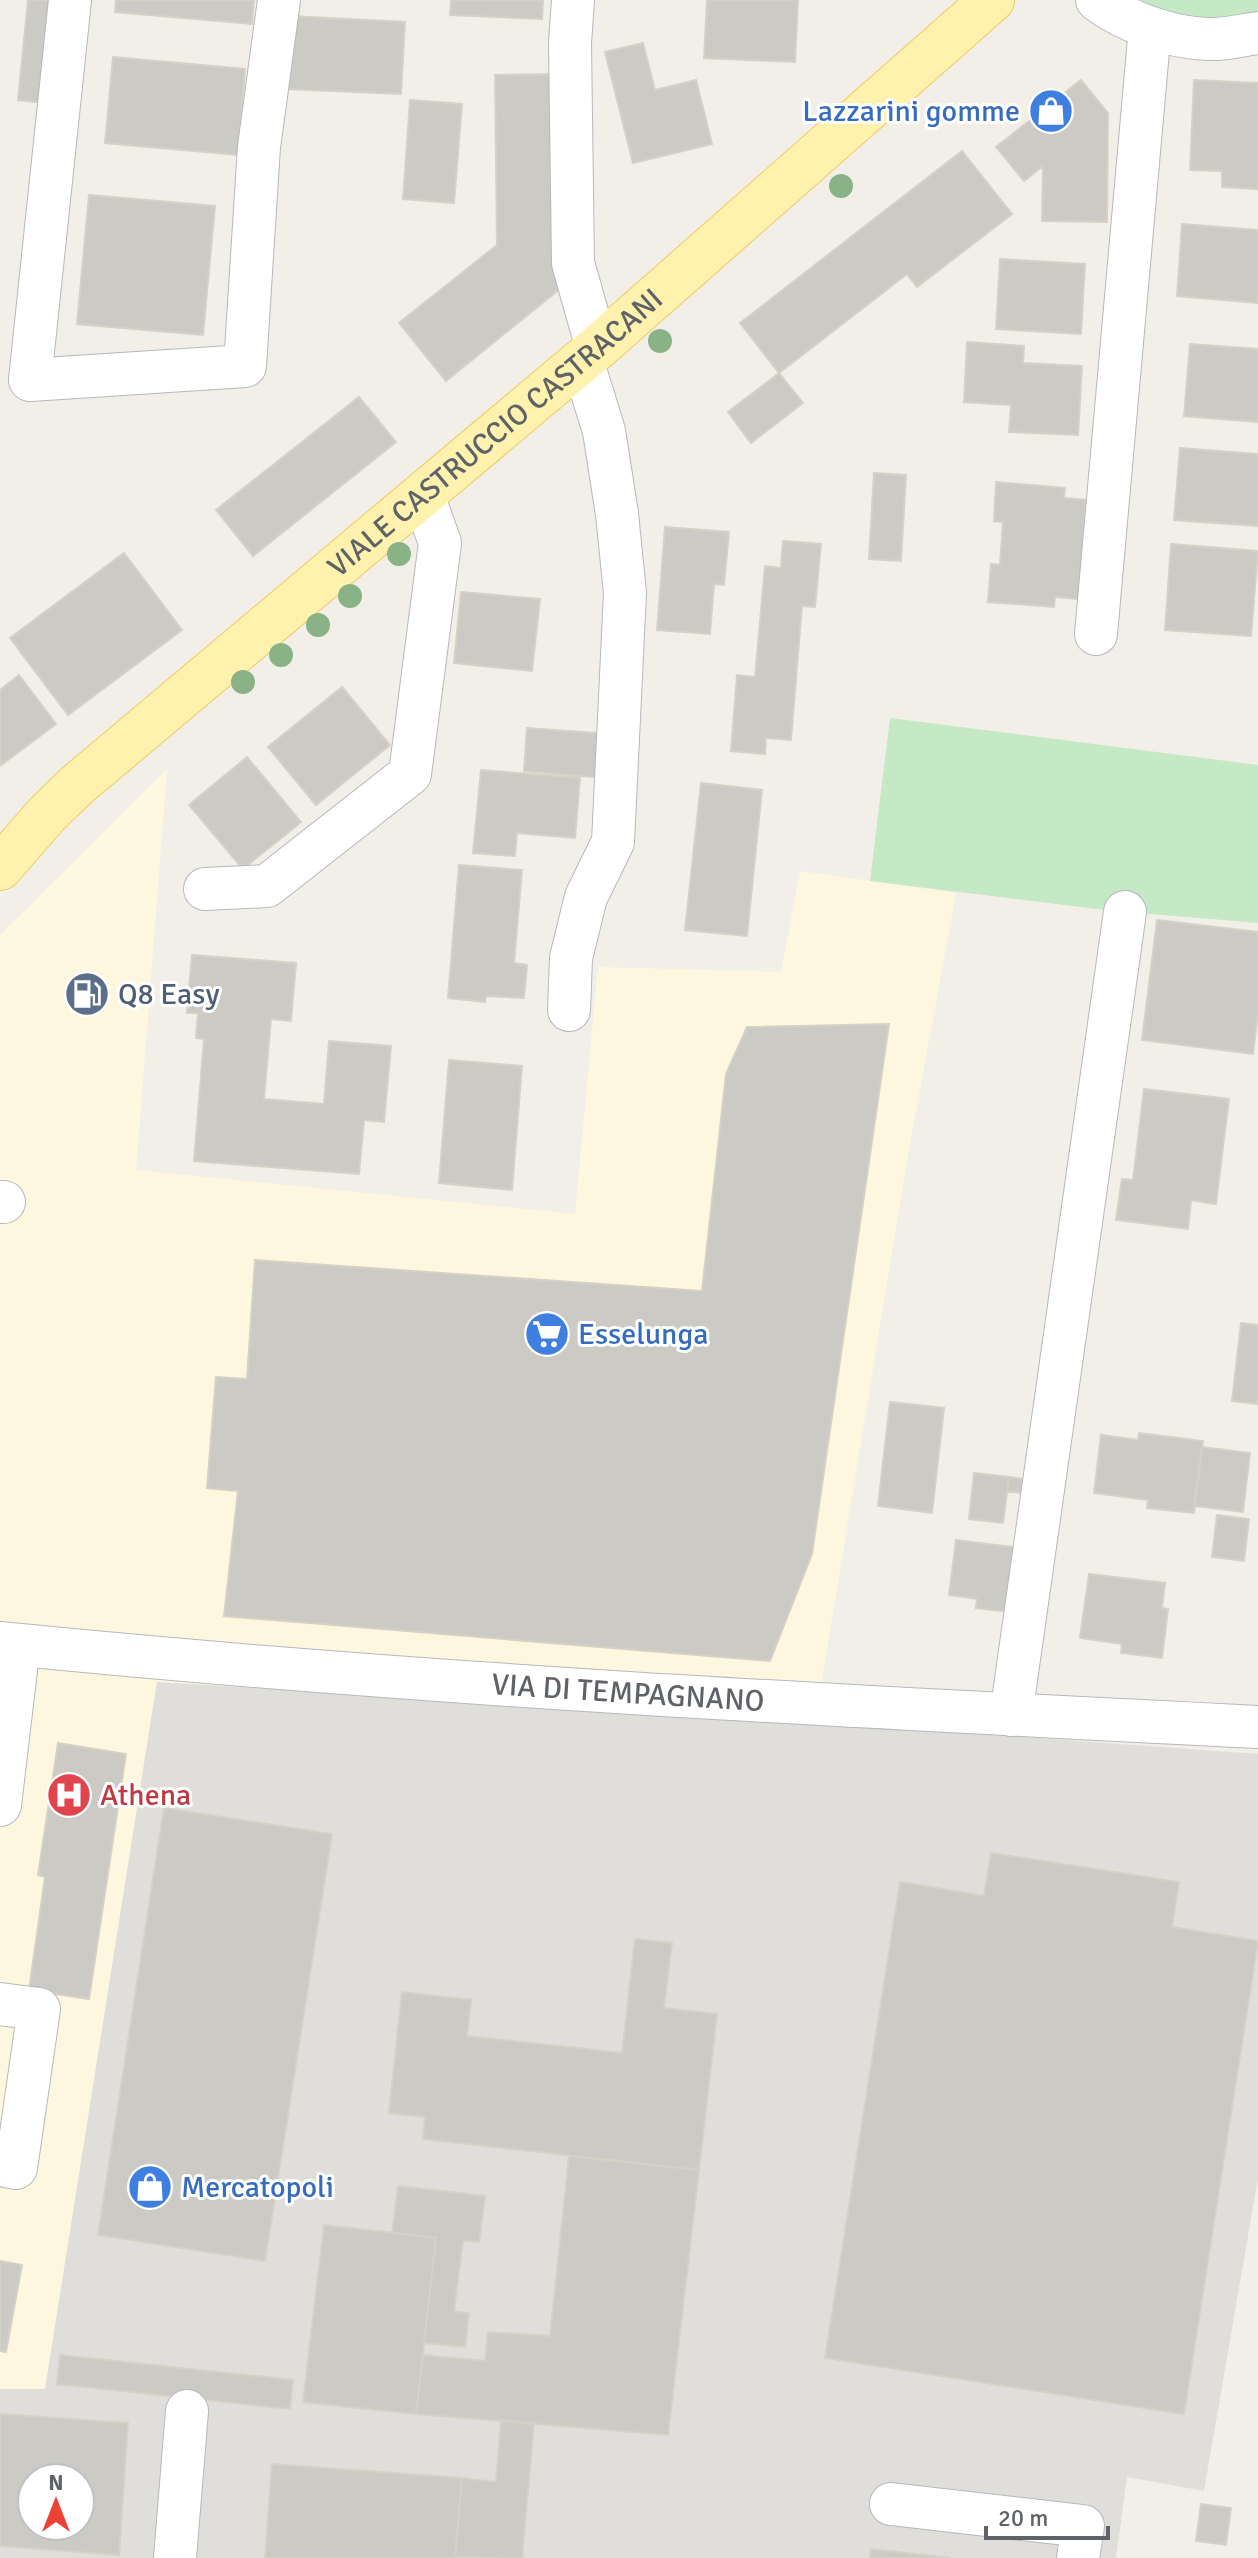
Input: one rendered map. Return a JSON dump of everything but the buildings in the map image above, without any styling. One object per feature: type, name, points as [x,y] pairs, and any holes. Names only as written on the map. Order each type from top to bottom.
[{"type":"main road","name":"VIALE CASTRUCCIO CASTRACANI","points":[[0,868],[77,785],[590,354],[992,0]]},
{"type":"street","points":[[70,0],[30,380],[245,366],[259,147],[279,0]]},
{"type":"street","points":[[569,1010],[571,958],[586,897],[613,842],[625,593],[604,431],[573,263],[570,43],[573,0]]},
{"type":"street","points":[[1097,0],[1111,11],[1150,28],[1207,39],[1258,33]]},
{"type":"street","points":[[1096,634],[1150,28]]},
{"type":"street","points":[[205,889],[267,886],[410,774],[440,543],[423,495]]},
{"type":"street","points":[[1011,1715],[1125,912]]},
{"type":"street","points":[[0,1805],[9,1644]]},
{"type":"street","name":"VIA DI TEMPAGNANO","points":[[9,1644],[645,1696],[1258,1727]]},
{"type":"street","points":[[0,2004],[39,2009],[16,2168],[0,2165]]},
{"type":"street","points":[[175,2558],[187,2411]]},
{"type":"street","points":[[891,2504],[1083,2526],[1078,2558]]},
{"type":"shaded area","points":[[167,769],[136,1170],[575,1214],[598,967],[781,972],[800,871],[956,893],[909,1149],[815,1722],[157,1682],[45,2390],[0,2389],[0,935]]},
{"type":"shaded area","points":[[157,1682],[815,1722],[1258,1754],[1258,2178],[1204,2491],[1127,2477],[1116,2558],[0,2558],[0,2389],[45,2389]]},
{"type":"green space","points":[[1141,0],[1258,0],[1258,12],[1214,17],[1180,16],[1164,13]]},
{"type":"green space","points":[[890,718],[1258,765],[1258,923],[1105,910],[870,881]]},
{"type":"place","name":"Lazzarini gomme","points":[[1051,111]]},
{"type":"place","name":"Q8 Easy","points":[[87,994]]},
{"type":"place","name":"Esselunga","points":[[547,1334]]},
{"type":"place","name":"Athena","points":[[69,1795]]},
{"type":"place","name":"Mercatopoli","points":[[150,2187]]}]
